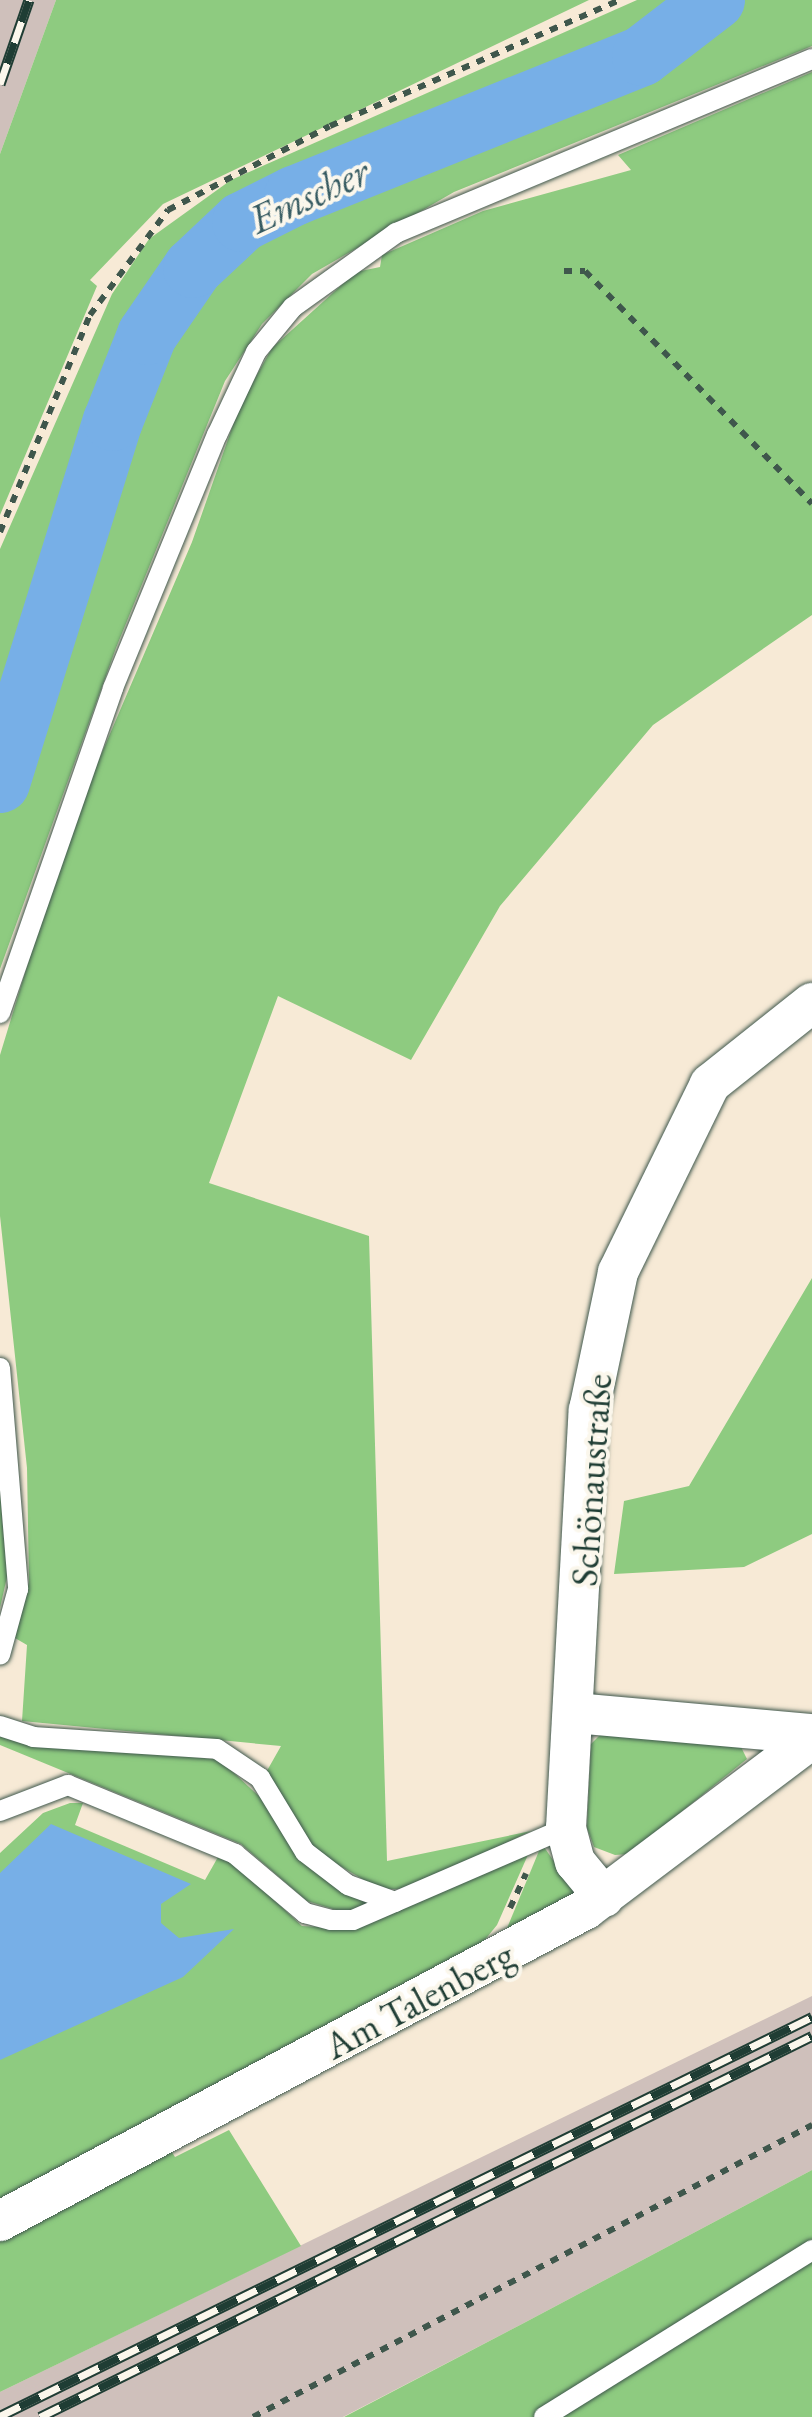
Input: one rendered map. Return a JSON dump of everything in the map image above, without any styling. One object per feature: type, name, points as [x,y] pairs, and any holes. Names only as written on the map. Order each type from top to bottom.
[{"type":"street","name":"Schönaustraße","points":[[604,1896],[554,1832],[575,1713],[589,1410],[618,1272],[710,1084],[812,1003]]},
{"type":"street","name":"Am Talenberg","points":[[575,1713],[812,1736]]},
{"type":"street","name":"Am Talenberg","points":[[0,2221],[485,1964],[604,1896],[812,1736]]},
{"type":"lane","points":[[0,1013],[113,688],[217,435],[256,352],[293,307],[396,233],[812,59]]},
{"type":"lane","points":[[0,1368],[18,1589],[0,1655]]},
{"type":"lane","points":[[0,1726],[34,1737],[216,1749],[260,1778],[305,1852],[348,1885],[395,1902]]},
{"type":"lane","points":[[0,1812],[68,1785],[235,1854],[305,1913],[353,1920],[554,1832]]},
{"type":"lane","points":[[544,2417],[812,2250]]},
{"type":"path","points":[[0,532],[90,315],[124,258],[168,210],[330,126],[620,0]]},
{"type":"path","points":[[564,270],[585,271],[812,504]]},
{"type":"path","points":[[485,1964],[554,1832]]},
{"type":"path","points":[[253,2417],[812,2125]]},
{"type":"shaded area","points":[[0,0],[56,0],[0,154]]},
{"type":"shaded area","points":[[812,1996],[812,2170],[343,2417],[0,2417],[0,2392]]},
{"type":"green space","points":[[56,0],[589,0],[163,204],[90,280],[97,286],[0,515],[0,154]]},
{"type":"green space","points":[[637,0],[812,0],[812,46],[454,192],[312,274],[262,324],[225,381],[116,648],[0,969],[0,549],[112,294],[149,239],[231,180]]},
{"type":"green space","points":[[812,72],[812,615],[653,725],[500,906],[411,1060],[278,996],[209,1183],[369,1236],[387,1861],[531,1831],[409,1889],[379,1889],[310,1848],[264,1776],[281,1746],[22,1721],[27,1645],[15,1638],[29,1582],[27,1468],[0,1216],[0,1055],[68,832],[192,542],[240,405],[272,348],[356,272],[380,267],[382,255],[483,211],[631,170],[618,155]]},
{"type":"green space","points":[[812,1278],[812,1534],[744,1567],[614,1574],[624,1501],[689,1486]]},
{"type":"green space","points":[[0,1490],[7,1577],[0,1608]]},
{"type":"green space","points":[[601,1734],[739,1743],[747,1759],[629,1854],[615,1855],[594,1847],[587,1828],[591,1744]]},
{"type":"green space","points":[[0,1735],[220,1760],[373,1902],[346,1913],[307,1901],[241,1844],[0,1745]]},
{"type":"green space","points":[[70,1803],[83,1803],[75,1825],[205,1880],[218,1857],[232,1861],[302,1926],[335,1928],[531,1848],[497,1925],[470,1958],[0,2211],[0,1853],[43,1813]]},
{"type":"green space","points":[[544,1847],[576,1893],[500,1945],[539,1851]]},
{"type":"green space","points":[[229,2130],[301,2246],[0,2392],[0,2229],[166,2143],[175,2157]]},
{"type":"green space","points":[[812,2170],[812,2417],[344,2417],[522,2324]]},
{"type":"water","points":[[51,1824],[191,1884],[161,1904],[161,1923],[179,1938],[234,1929],[183,1977],[0,2060],[0,1873]]},
{"type":"waterway","name":"Emscher","points":[[0,783],[113,421],[147,335],[193,268],[242,222],[294,196],[642,56],[715,0]]},
{"type":"railway","points":[[0,84],[29,0]]},
{"type":"railway","points":[[0,2416],[812,2017]]},
{"type":"railway","points":[[40,2417],[812,2036]]}]
